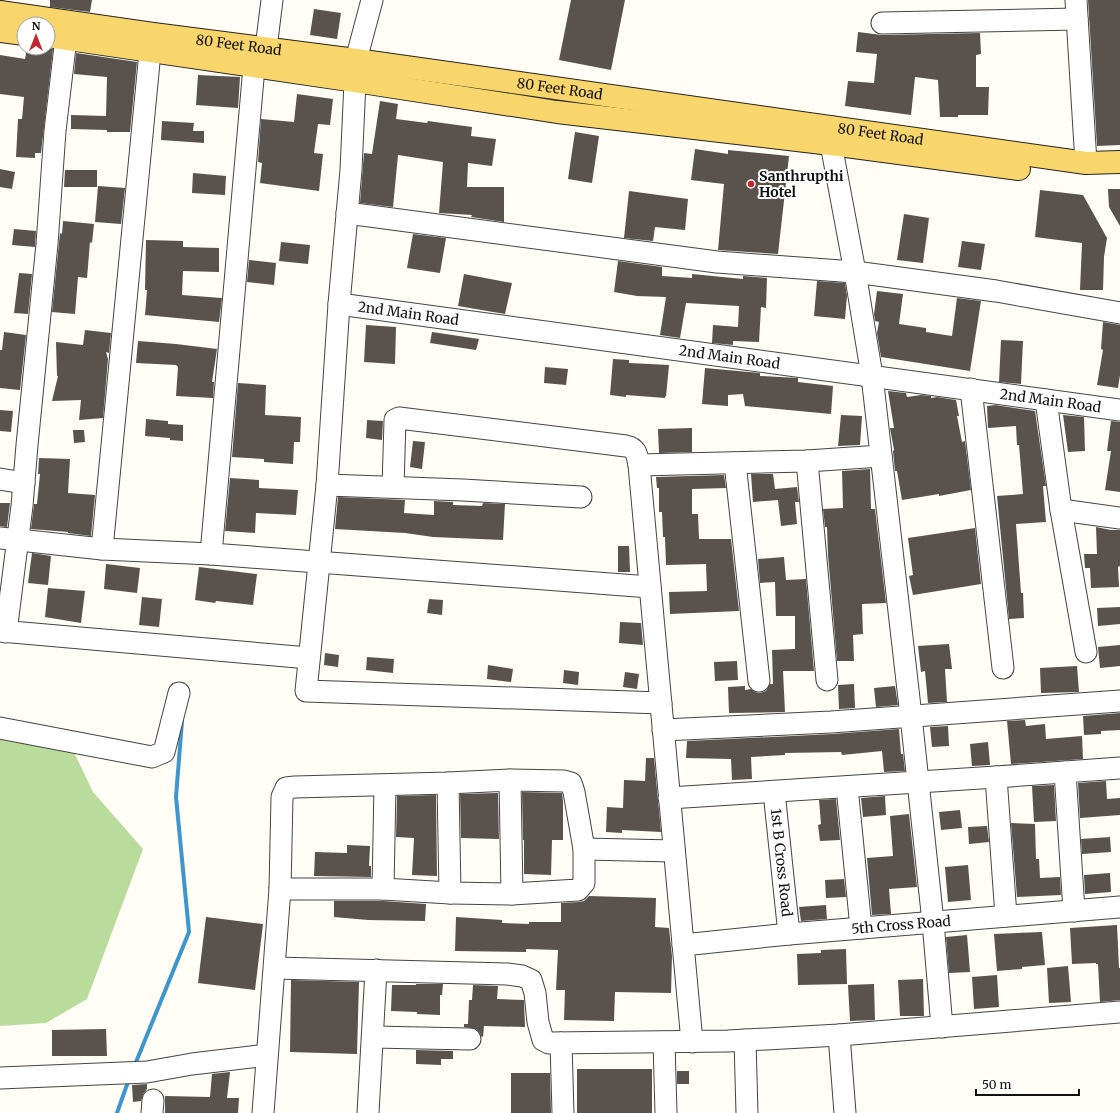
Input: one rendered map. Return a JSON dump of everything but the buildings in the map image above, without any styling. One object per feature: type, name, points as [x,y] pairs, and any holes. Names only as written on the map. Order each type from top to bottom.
[{"type":"main road","name":"80 Feet Road","points":[[0,12],[266,48],[355,70]]},
{"type":"main road","points":[[0,31],[16,33]]},
{"type":"main road","name":"80 Feet Road","points":[[57,37],[254,67],[355,70],[831,135],[1086,163],[1120,162]]},
{"type":"main road","name":"80 Feet Road","points":[[831,135],[1090,178],[1120,176]]},
{"type":"street","points":[[266,48],[272,0]]},
{"type":"street","points":[[372,0],[355,70],[351,170],[339,304],[327,485],[306,691],[661,702]]},
{"type":"street","points":[[882,23],[1076,9],[1086,163]]},
{"type":"street","points":[[57,37],[55,131],[47,244],[24,483],[9,539],[3,631],[309,658]]},
{"type":"street","points":[[102,549],[150,52]]},
{"type":"street","points":[[211,554],[254,67]]},
{"type":"street","points":[[831,135],[872,376],[911,716],[933,922],[942,1026]]},
{"type":"street","points":[[347,213],[717,262],[855,272],[996,291],[1120,313]]},
{"type":"street","name":"2nd Main Road","points":[[339,304],[1120,410]]},
{"type":"street","points":[[971,389],[1003,668]]},
{"type":"street","points":[[1046,400],[1061,510],[1086,652]]},
{"type":"street","points":[[393,488],[395,420],[398,418],[626,446],[634,449],[636,452],[639,465],[692,1042]]},
{"type":"street","points":[[639,465],[807,461],[881,456]]},
{"type":"street","points":[[807,461],[827,680]]},
{"type":"street","points":[[735,463],[759,681]]},
{"type":"street","points":[[0,479],[24,483]]},
{"type":"street","points":[[327,485],[463,490],[581,498]]},
{"type":"street","points":[[1061,510],[1120,518]]},
{"type":"street","points":[[9,539],[102,549],[211,554],[650,587]]},
{"type":"street","points":[[0,728],[152,757],[164,752],[179,693]]},
{"type":"street","points":[[663,730],[831,722],[1120,701]]},
{"type":"street","points":[[669,798],[996,778],[1120,768]]},
{"type":"street","points":[[1065,772],[1074,911]]},
{"type":"street","points":[[996,778],[1006,916]]},
{"type":"street","points":[[510,780],[512,894]]},
{"type":"street","points":[[263,1113],[280,889],[282,797],[286,788],[510,780],[564,781],[571,783],[574,792],[584,849],[584,883],[578,890],[512,894],[450,893],[383,889],[280,889]]},
{"type":"street","points":[[448,783],[450,893]]},
{"type":"street","points":[[383,889],[385,785]]},
{"type":"street","points":[[847,787],[861,928]]},
{"type":"street","name":"1st B Cross Road","points":[[774,792],[789,934]]},
{"type":"street","points":[[584,849],[674,851]]},
{"type":"street","name":"5th Cross Road","points":[[683,945],[789,934],[1120,907]]},
{"type":"street","points":[[275,968],[507,974],[522,976],[531,980],[535,993],[538,1022],[543,1040],[549,1043],[692,1042],[839,1035],[1120,1012]]},
{"type":"street","points":[[368,1113],[376,970]]},
{"type":"street","points":[[839,1035],[845,1113]]},
{"type":"street","points":[[373,1037],[470,1039]]},
{"type":"street","points":[[745,1040],[747,1113]]},
{"type":"street","points":[[664,1042],[666,1113]]},
{"type":"street","points":[[561,1043],[563,1113]]},
{"type":"street","points":[[0,1078],[138,1072],[192,1064],[267,1056]]},
{"type":"green space","points":[[0,738],[73,750],[93,792],[143,849],[87,999],[46,1023],[0,1026]]},
{"type":"waterway","points":[[134,1067],[189,932],[176,797],[182,721]]},
{"type":"waterway","points":[[117,1113],[129,1079]]},
{"type":"place","name":"Santhrupthi Hotel","points":[[751,184]]}]
